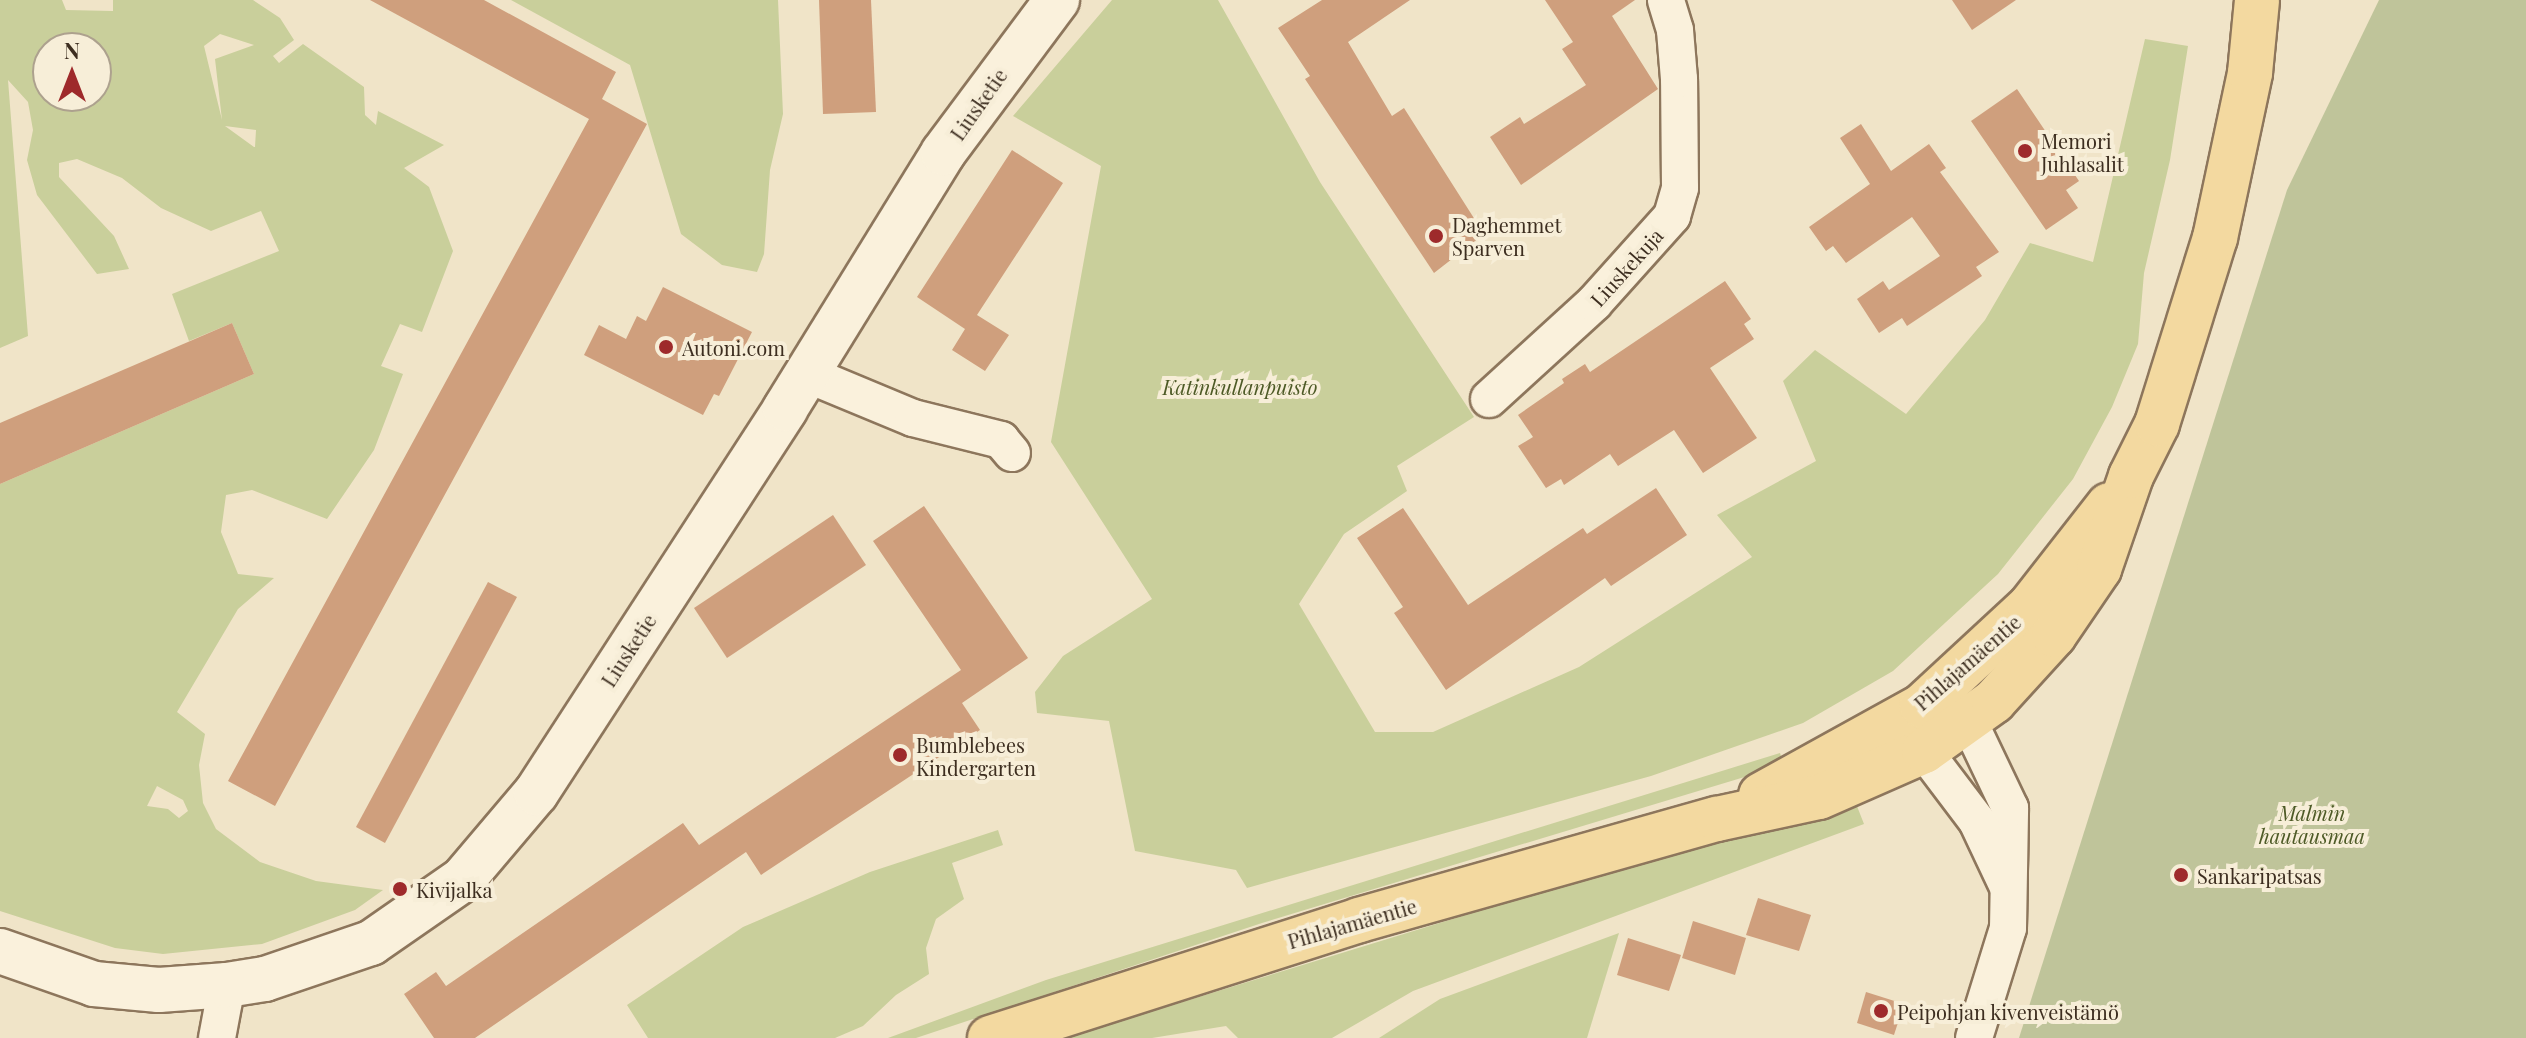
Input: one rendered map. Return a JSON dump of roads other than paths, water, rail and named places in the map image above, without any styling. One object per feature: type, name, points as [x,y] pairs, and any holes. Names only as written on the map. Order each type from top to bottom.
[{"type":"main road","name":"Pihlajamäentie","points":[[990,1038],[1359,920],[1717,819],[1819,797],[1924,751],[1994,701],[2054,635],[2099,569],[2131,476],[2157,424],[2215,238],[2250,73],[2257,0]]},
{"type":"main road","name":"Pihlajamäentie","points":[[1717,819],[1922,706],[2030,606],[2131,476]]},
{"type":"street","name":"Liusketie","points":[[0,951],[94,984],[159,990],[227,985],[265,979],[371,943],[440,898],[493,847],[536,793],[807,374],[943,153],[1057,0]]},
{"type":"street","name":"Liuskekuja","points":[[1489,399],[1594,303],[1672,216],[1680,188],[1679,79],[1675,30],[1666,0]]},
{"type":"street","points":[[807,374],[913,418],[1001,440],[1012,453]]},
{"type":"street","points":[[1974,1038],[2008,928],[2010,808],[1968,720],[1922,706],[1924,751],[1977,821],[2008,887]]},
{"type":"street","points":[[217,1038],[227,985]]},
{"type":"place","name":"Memori Juhlasalit","points":[[2025,151]]},
{"type":"place","name":"Daghemmet Sparven","points":[[1436,236]]},
{"type":"place","name":"Autoni.com","points":[[666,347]]},
{"type":"place","name":"Bumblebees Kindergarten","points":[[900,755]]},
{"type":"place","name":"Sankaripatsas","points":[[2181,875]]},
{"type":"place","name":"Kivijalka","points":[[400,889]]},
{"type":"place","name":"Peipohjan kivenveistämö","points":[[1881,1011]]},
{"type":"park label","name":"Katinkullanpuisto","points":[[1240,386]]},
{"type":"park label","name":"Malmin hautausmaa","points":[[2312,824]]}]
